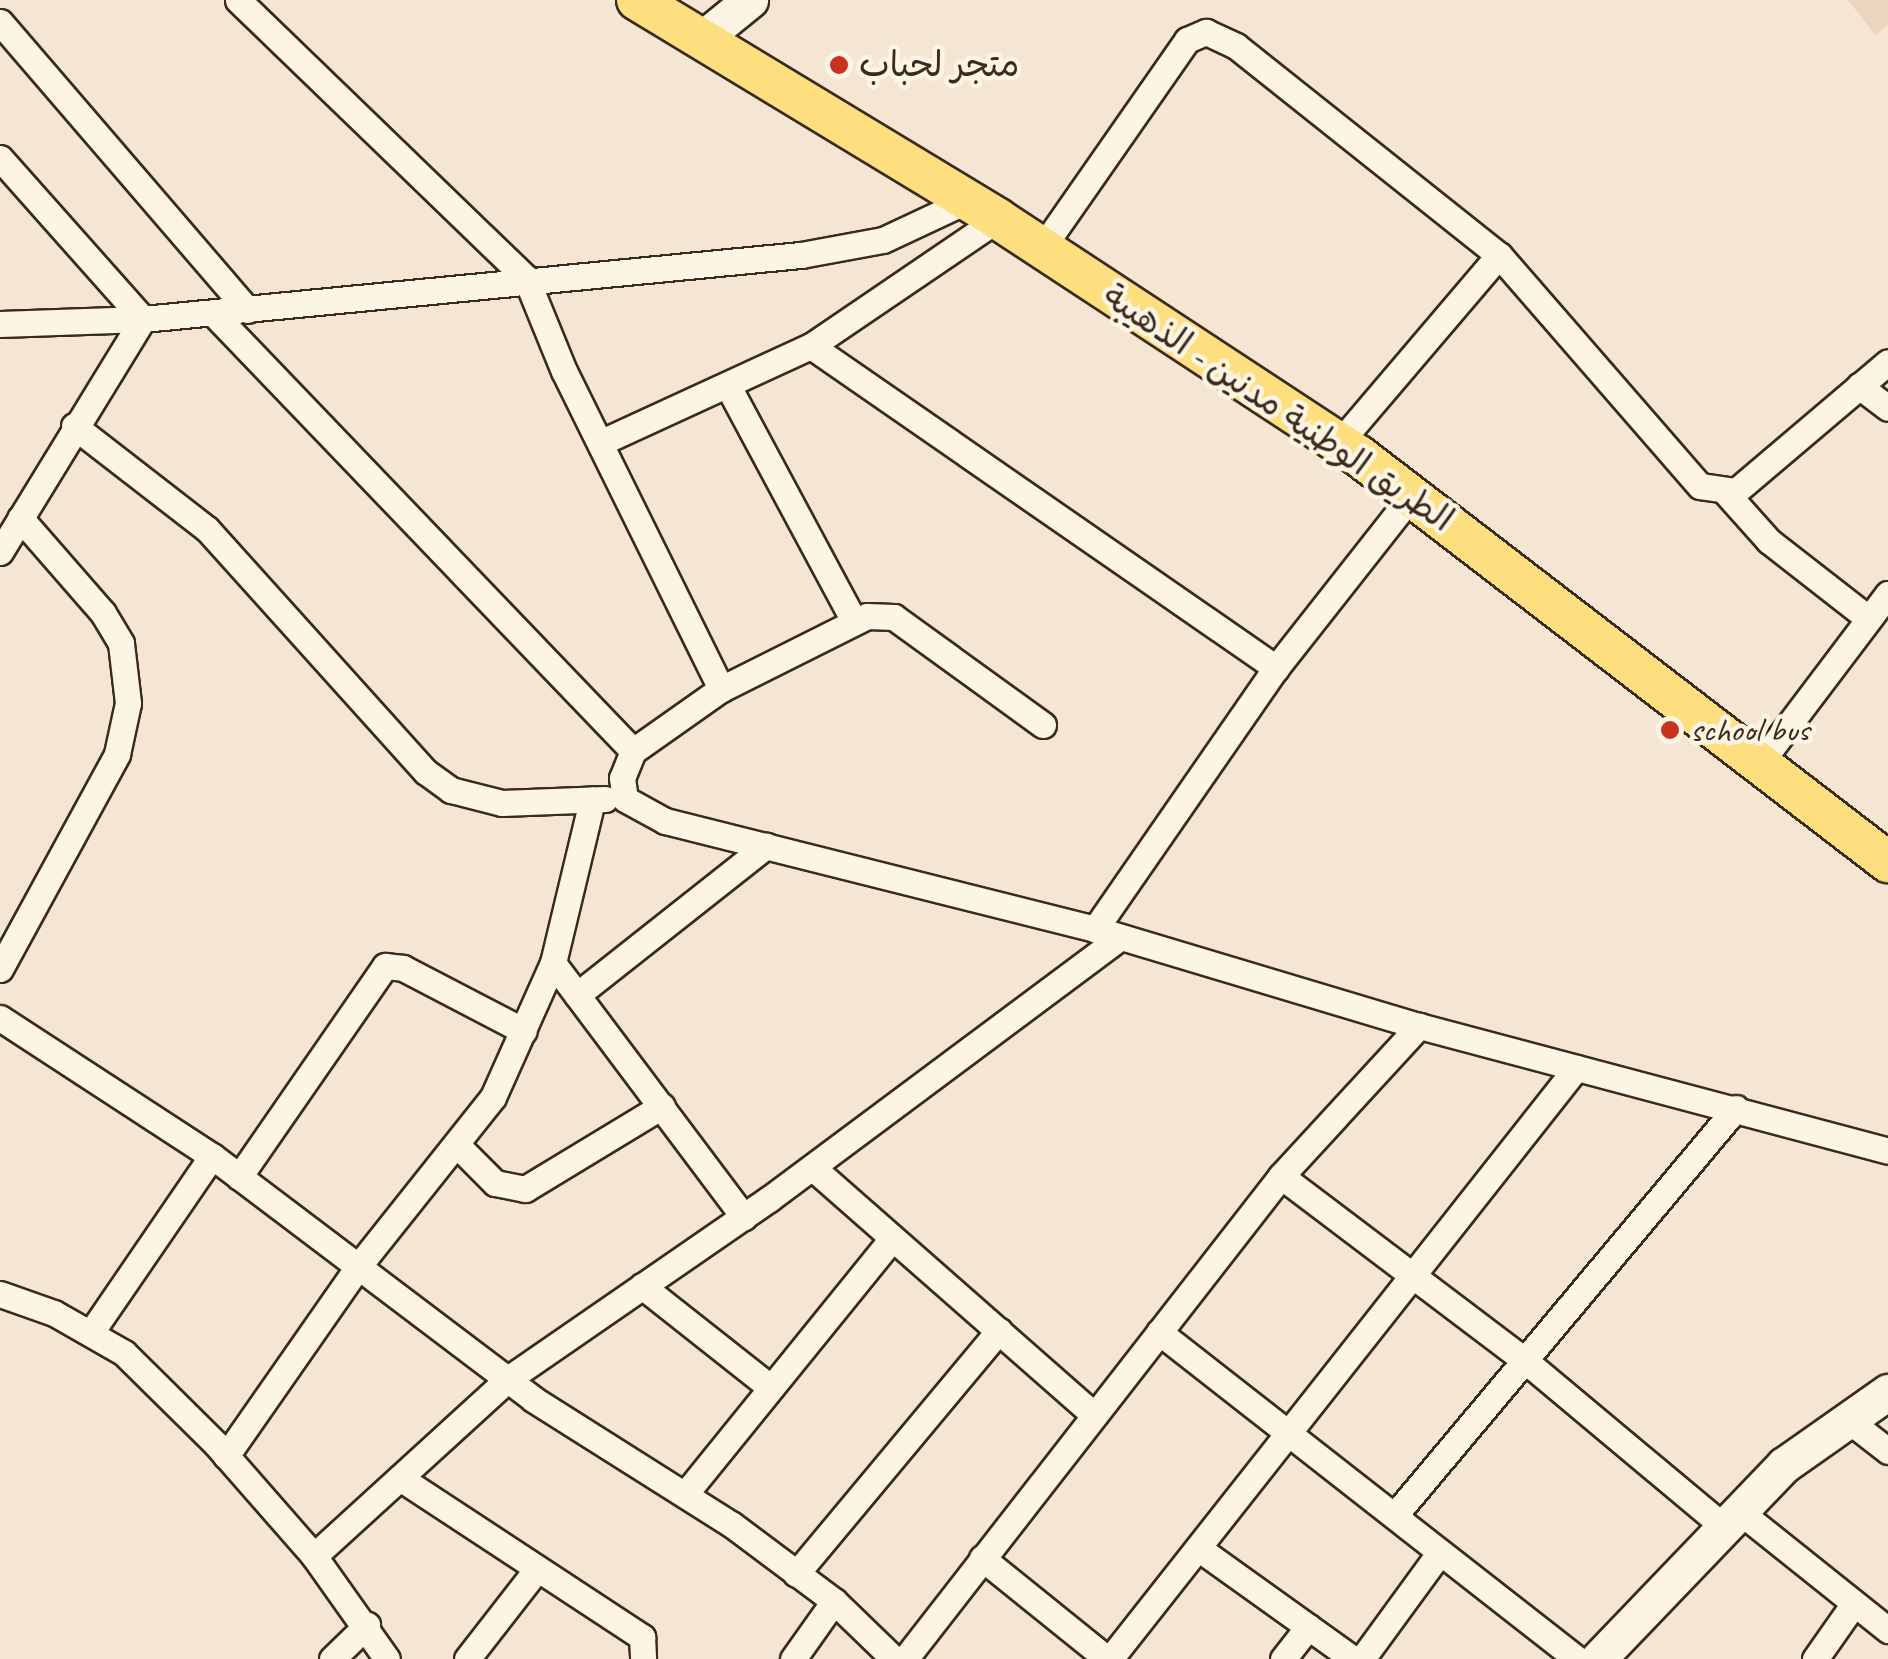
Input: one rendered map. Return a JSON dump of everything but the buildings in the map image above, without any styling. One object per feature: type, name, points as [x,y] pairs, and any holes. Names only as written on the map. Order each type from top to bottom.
[{"type":"main road","name":"الطريق الوطنية مدنين - الذهيبة","points":[[663,6],[702,40],[1042,248],[1412,495],[1888,862]]},
{"type":"street","points":[[238,0],[526,278],[721,689]]},
{"type":"street","points":[[702,40],[750,0]]},
{"type":"street","points":[[0,22],[248,310]]},
{"type":"street","points":[[1042,248],[1187,40],[1206,32],[1236,46],[1499,256],[1700,486],[1726,494],[1769,541],[1868,618]]},
{"type":"street","points":[[0,158],[143,318]]},
{"type":"street","points":[[0,324],[214,314],[526,278],[801,254],[883,240],[981,210]]},
{"type":"street","points":[[602,442],[729,388],[811,346],[981,210]]},
{"type":"street","points":[[1339,444],[1499,256]]},
{"type":"street","points":[[214,314],[633,751]]},
{"type":"street","points":[[0,552],[143,318]]},
{"type":"street","points":[[811,346],[1276,668]]},
{"type":"street","points":[[1726,494],[1888,362]]},
{"type":"street","points":[[1859,386],[1888,408]]},
{"type":"street","points":[[729,388],[854,621]]},
{"type":"street","points":[[74,426],[207,529],[438,781],[474,800],[625,799],[665,820],[1107,933],[1419,1026],[1888,1151]]},
{"type":"street","points":[[314,1556],[508,1379],[813,1168],[1107,933],[1276,668],[1412,495]]},
{"type":"street","points":[[0,969],[117,754],[128,703],[121,644],[103,613],[20,518]]},
{"type":"street","points":[[1760,763],[1888,594]]},
{"type":"street","points":[[625,799],[622,778],[633,751],[721,689],[854,621],[894,618],[1042,724]]},
{"type":"street","points":[[226,1456],[357,1268],[459,1146],[494,1096],[553,963],[592,800]]},
{"type":"street","points":[[577,995],[766,846]]},
{"type":"street","points":[[553,963],[744,1217]]},
{"type":"street","points":[[240,1177],[385,966],[403,968],[524,1031]]},
{"type":"street","points":[[0,1018],[212,1156],[357,1268],[588,1436],[686,1492],[834,1601],[894,1659]]},
{"type":"street","points":[[904,1659],[1281,1176],[1419,1026]]},
{"type":"street","points":[[982,1558],[1108,1659],[1291,1435],[1576,1068]]},
{"type":"street","points":[[459,1146],[495,1182],[525,1189],[662,1106]]},
{"type":"street","points":[[1395,1515],[1522,1358],[1736,1108]]},
{"type":"street","points":[[92,1331],[212,1156]]},
{"type":"street","points":[[813,1168],[1094,1415]]},
{"type":"street","points":[[1281,1176],[1732,1519],[1888,1630]]},
{"type":"street","points":[[686,1492],[891,1240]]},
{"type":"street","points":[[642,1286],[770,1388]]},
{"type":"street","points":[[0,1294],[92,1331],[124,1353],[226,1456],[314,1556],[387,1659]]},
{"type":"street","points":[[796,1574],[998,1330]]},
{"type":"street","points":[[1159,1332],[1576,1659]]},
{"type":"street","points":[[1598,1659],[1784,1464],[1888,1392]]},
{"type":"street","points":[[1847,1419],[1888,1451]]},
{"type":"street","points":[[400,1478],[642,1637],[643,1659]]},
{"type":"street","points":[[1198,1548],[1353,1659]]},
{"type":"street","points":[[1362,1659],[1440,1552]]},
{"type":"street","points":[[467,1659],[537,1569]]},
{"type":"street","points":[[793,1659],[834,1601]]},
{"type":"street","points":[[1815,1659],[1853,1605]]},
{"type":"street","points":[[332,1659],[366,1625]]},
{"type":"street","points":[[1283,1659],[1308,1627]]},
{"type":"shaded area","points":[[1848,0],[1888,0],[1888,25],[1875,35]]},
{"type":"place","name":"متجر لحباب","points":[[839,65]]},
{"type":"place","name":"school bus","points":[[1670,730]]}]
